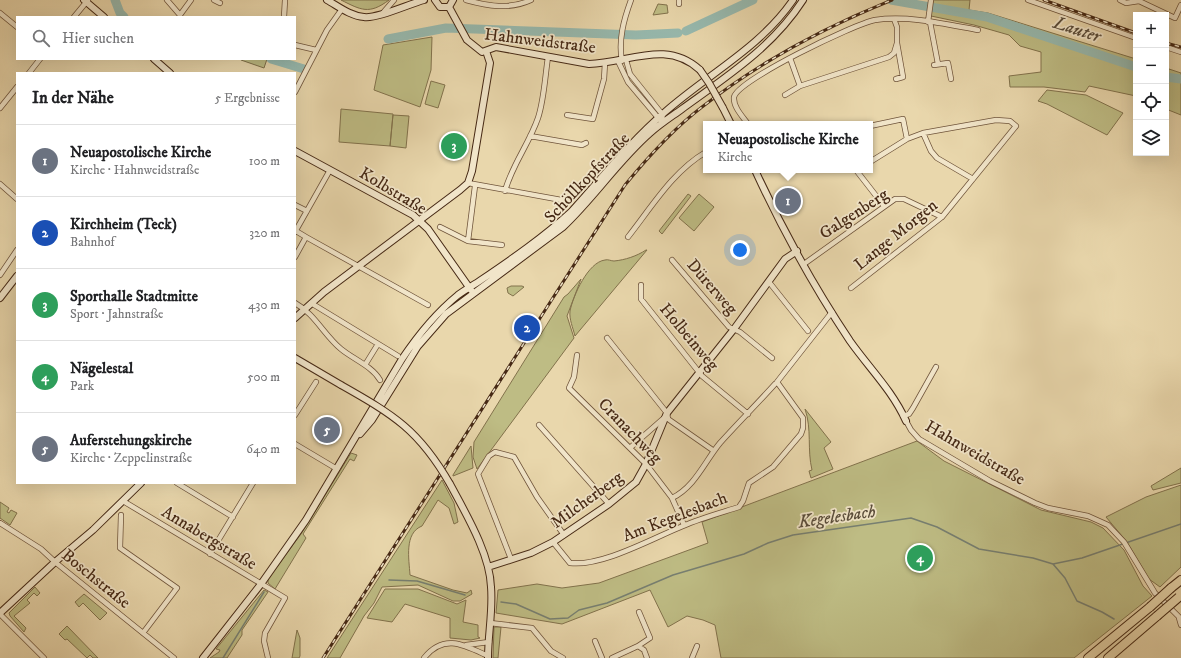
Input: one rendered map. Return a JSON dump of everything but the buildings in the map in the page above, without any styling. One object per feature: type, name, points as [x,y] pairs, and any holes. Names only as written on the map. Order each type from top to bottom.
[{"type":"highway","points":[[1088,658],[1181,580]]},
{"type":"highway","points":[[1108,658],[1180,597]]},
{"type":"street","points":[[167,0],[180,15],[191,0]]},
{"type":"street","points":[[214,0],[220,3]]},
{"type":"street","points":[[284,16],[285,0]]},
{"type":"street","points":[[327,0],[342,9],[364,18],[382,14],[424,0]]},
{"type":"street","points":[[382,14],[394,0]]},
{"type":"street","points":[[435,0],[440,7],[449,7],[453,0]]},
{"type":"street","points":[[466,0],[496,6],[521,4],[531,0]]},
{"type":"street","points":[[630,0],[621,39],[620,50],[622,61],[628,82],[660,116]]},
{"type":"street","name":"Schöllkopfstraße","points":[[203,658],[261,584],[306,520],[414,342],[442,308],[558,224],[593,188],[631,143],[660,116],[758,40],[777,22],[793,0]]},
{"type":"street","name":"Schöllkopfstraße","points":[[356,438],[372,420],[408,362],[429,332],[446,314],[563,227],[640,142],[663,122],[757,53],[784,26],[803,0]]},
{"type":"street","points":[[931,0],[929,22],[936,64],[948,63],[951,79]]},
{"type":"street","points":[[1028,0],[1133,37]]},
{"type":"street","points":[[1120,0],[1126,3],[1139,1],[1175,18],[1181,5]]},
{"type":"street","points":[[75,16],[86,1],[103,16]]},
{"type":"street","name":"Hahnweidstraße","points":[[449,7],[463,32],[472,44],[482,52],[496,47],[522,50],[548,57],[589,64],[622,61],[648,54],[674,55],[682,58],[700,70],[709,83],[729,121]]},
{"type":"street","points":[[296,90],[316,50],[342,9]]},
{"type":"street","points":[[0,13],[16,26]]},
{"type":"street","points":[[894,19],[897,27],[897,43],[903,77],[896,79]]},
{"type":"street","points":[[746,121],[734,103],[737,92],[758,76],[790,58],[854,27],[874,20],[894,19],[929,22],[978,30]]},
{"type":"street","points":[[784,95],[800,86],[889,57],[894,54],[897,43]]},
{"type":"street","points":[[296,45],[316,50]]},
{"type":"street","points":[[1169,48],[1181,52]]},
{"type":"street","points":[[296,317],[311,303],[468,183],[472,171],[490,63],[486,51]]},
{"type":"street","points":[[505,191],[508,177],[530,136],[538,116],[548,57]]},
{"type":"street","points":[[790,58],[800,86]]},
{"type":"street","points":[[30,72],[39,60]]},
{"type":"street","points":[[155,60],[169,72]]},
{"type":"street","points":[[622,61],[663,122]]},
{"type":"street","name":"Hahnweidstraße","points":[[567,115],[594,120],[604,79],[605,63]]},
{"type":"street","points":[[0,108],[16,88]]},
{"type":"street","points":[[0,99],[5,103]]},
{"type":"street","points":[[873,125],[903,119],[907,139]]},
{"type":"street","name":"Lange Morgen","points":[[850,288],[942,217],[1016,126],[1010,121],[996,120],[923,133]]},
{"type":"street","points":[[873,160],[907,139],[923,133],[931,151],[937,158],[973,179]]},
{"type":"street","points":[[530,136],[582,145],[586,143]]},
{"type":"street","name":"Kolbstraße","points":[[296,152],[405,210],[420,221],[473,293]]},
{"type":"street","points":[[628,237],[676,177],[689,163],[703,154]]},
{"type":"street","points":[[296,230],[330,170]]},
{"type":"street","name":"Hahnweidstraße","points":[[757,173],[804,264],[832,312],[851,342],[890,391],[911,430],[919,439],[990,481],[1048,508],[1098,519],[1116,532],[1124,542],[1155,593],[1180,619],[1181,625]]},
{"type":"street","points":[[859,173],[884,206]]},
{"type":"street","points":[[468,183],[475,186],[567,201]]},
{"type":"street","points":[[0,184],[16,198]]},
{"type":"street","points":[[468,241],[475,186]]},
{"type":"street","name":"Galgenberg","points":[[804,264],[895,198],[904,199],[942,217]]},
{"type":"street","points":[[296,206],[307,211]]},
{"type":"street","points":[[440,227],[468,241],[502,245]]},
{"type":"street","points":[[296,232],[428,305]]},
{"type":"street","points":[[296,255],[306,237]]},
{"type":"street","points":[[0,275],[16,251]]},
{"type":"street","name":"Milcherberg","points":[[631,447],[666,415],[734,329],[784,260],[797,251]]},
{"type":"street","name":"Dürerweg","points":[[672,260],[729,327],[734,329],[772,358]]},
{"type":"street","points":[[0,298],[16,277]]},
{"type":"street","points":[[769,282],[808,331]]},
{"type":"street","name":"Holbeinweg","points":[[641,286],[641,299],[702,376],[748,414]]},
{"type":"street","points":[[296,303],[305,308],[340,348],[365,365],[380,380]]},
{"type":"street","points":[[311,303],[398,356]]},
{"type":"street","name":"Am Kegelesbach","points":[[553,542],[570,563],[577,564],[605,558],[653,540],[684,525],[739,506],[743,501],[749,483],[773,467],[801,434],[804,428],[803,418],[777,382],[832,312]]},
{"type":"street","points":[[607,338],[668,419],[714,451]]},
{"type":"street","points":[[365,365],[378,344]]},
{"type":"street","name":"Cranachweg","points":[[576,355],[574,377],[569,388],[631,447],[646,464],[672,498],[684,525]]},
{"type":"street","points":[[296,359],[402,423],[431,453],[450,484],[483,552],[488,567],[491,586],[488,657],[466,645]]},
{"type":"street","points":[[904,418],[913,408],[936,367]]},
{"type":"street","points":[[296,413],[316,382]]},
{"type":"street","points":[[672,498],[681,493],[701,471],[714,451],[775,384]]},
{"type":"street","name":"Milcherberg","points":[[488,567],[553,542],[609,504],[636,482],[646,464],[666,415]]},
{"type":"street","points":[[539,425],[609,504]]},
{"type":"street","points":[[296,445],[337,469]]},
{"type":"street","points":[[511,559],[478,474],[489,456],[495,452],[514,457],[537,497],[564,535]]},
{"type":"street","points":[[44,658],[0,613],[54,562],[123,501],[139,484]]},
{"type":"street","points":[[179,484],[233,517]]},
{"type":"street","points":[[210,554],[252,484]]},
{"type":"street","name":"Annabergstraße","points":[[123,501],[261,584]]},
{"type":"street","points":[[121,515],[120,548],[177,588],[143,633]]},
{"type":"street","name":"Boschstraße","points":[[0,523],[41,549],[54,562],[174,658]]},
{"type":"street","points":[[261,584],[284,598],[265,633],[264,642],[268,658]]},
{"type":"street","points":[[612,658],[638,646],[650,638],[649,632],[639,612]]},
{"type":"street","points":[[490,623],[532,628],[551,651],[563,658]]},
{"type":"street","points":[[595,641],[602,658]]},
{"type":"street","points":[[424,658],[434,648],[441,645],[455,643],[466,645],[489,642]]},
{"type":"street","points":[[638,646],[644,650],[647,658]]},
{"type":"street","points":[[692,658],[697,646]]},
{"type":"shaded area","points":[[341,0],[389,0],[376,8],[365,9]]},
{"type":"shaded area","points":[[933,0],[970,0],[969,10],[988,13],[1133,58],[1133,95],[1089,86],[1085,92],[1044,87],[1010,87],[1009,76],[1041,72],[1041,52],[1020,46],[1009,35],[974,25],[931,16]]},
{"type":"shaded area","points":[[658,4],[667,5],[668,13],[653,15]]},
{"type":"shaded area","points":[[432,37],[431,70],[420,107],[374,90],[383,45]]},
{"type":"shaded area","points":[[241,60],[267,60],[264,68]]},
{"type":"shaded area","points":[[1169,69],[1181,73],[1181,115],[1169,110]]},
{"type":"shaded area","points":[[431,81],[445,85],[438,108],[425,104]]},
{"type":"shaded area","points":[[1047,90],[1086,95],[1123,113],[1107,135],[1047,104],[1038,101]]},
{"type":"shaded area","points":[[341,109],[393,114],[390,146],[339,142]]},
{"type":"shaded area","points":[[393,115],[409,116],[406,148],[390,146]]},
{"type":"shaded area","points":[[688,194],[691,196],[662,234],[659,231]]},
{"type":"shaded area","points":[[699,194],[714,207],[694,231],[679,218]]},
{"type":"shaded area","points":[[646,250],[575,336],[570,311],[574,297],[587,273],[599,262],[606,260],[614,261],[627,259]]},
{"type":"shaded area","points":[[581,279],[567,316],[574,338],[477,469],[473,457],[474,442],[564,297]]},
{"type":"shaded area","points":[[511,286],[524,287],[513,296],[508,293],[507,288]]},
{"type":"shaded area","points":[[805,409],[831,442],[824,448],[833,469],[811,478],[809,471],[812,470],[808,424]]},
{"type":"shaded area","points":[[917,441],[944,461],[1041,510],[1091,522],[1103,528],[1124,550],[1143,586],[1152,596],[1074,658],[721,658],[715,625],[687,616],[668,627],[650,590],[562,624],[496,613],[498,590],[537,584],[562,588],[599,583],[708,543],[702,522]]},
{"type":"shaded area","points":[[471,446],[473,468],[453,476],[453,475]]},
{"type":"shaded area","points":[[351,453],[357,455],[354,461],[350,459],[303,534],[306,538],[275,589],[268,583],[268,579],[301,534]]},
{"type":"shaded area","points":[[1181,468],[1181,483],[1153,490],[1151,486]]},
{"type":"shaded area","points":[[442,480],[454,503],[458,522],[454,524],[449,508],[438,500],[422,526],[416,529],[412,534],[409,547],[410,575],[453,590],[467,593],[471,590],[472,594],[460,601],[453,601],[418,585],[382,587],[374,603],[364,616],[340,658],[327,658]]},
{"type":"shaded area","points":[[1181,485],[1181,567],[1160,587],[1149,579],[1127,542],[1106,517],[1146,497]]},
{"type":"shaded area","points":[[0,502],[9,508],[7,512],[9,513],[11,510],[17,513],[10,525],[0,518]]},
{"type":"shaded area","points":[[35,587],[40,593],[37,596],[34,593],[27,600],[30,603],[14,616],[26,628],[24,632],[9,613]]},
{"type":"shaded area","points":[[385,589],[418,589],[457,604],[466,600],[463,622],[478,625],[478,637],[480,638],[471,640],[450,638],[450,618],[405,604],[392,622],[367,618]]},
{"type":"shaded area","points":[[264,590],[268,592],[242,630],[242,635],[227,658],[210,658],[219,652],[220,650],[216,649]]},
{"type":"shaded area","points":[[84,594],[107,613],[100,620],[83,603],[79,607],[75,602]]},
{"type":"shaded area","points":[[67,626],[98,658],[93,658],[90,655],[87,658],[67,639],[65,640],[59,634]]},
{"type":"shaded area","points":[[494,627],[501,627],[498,658],[493,658]]},
{"type":"shaded area","points":[[297,630],[300,638],[300,656],[299,658],[292,658]]},
{"type":"waterway","name":"Lauter","points":[[115,0],[120,13],[123,16]]},
{"type":"waterway","name":"Lauter","points":[[686,31],[753,0]]},
{"type":"waterway","name":"Lauter","points":[[891,0],[987,17],[1133,66]]},
{"type":"waterway","name":"Lauter","points":[[388,39],[446,28],[636,35],[678,33]]},
{"type":"waterway","name":"Lauter","points":[[274,60],[304,69]]},
{"type":"waterway","name":"Lauter","points":[[1169,77],[1181,79]]},
{"type":"waterway","name":"Kegelesbach","points":[[501,602],[516,604],[550,619],[568,618],[579,610],[607,603],[673,575],[744,554],[768,543],[793,535],[911,518],[937,527],[979,549],[1033,558],[1053,564],[1082,558],[1181,524]]},
{"type":"waterway","points":[[1053,564],[1065,578],[1077,601],[1114,619]]},
{"type":"waterway","name":"Kegelesbach","points":[[389,580],[417,581],[465,595]]},
{"type":"waterway","name":"Kegelesbach","points":[[223,658],[264,592]]},
{"type":"railway","points":[[323,658],[625,185],[643,164],[671,134],[723,91],[769,61],[817,34],[892,0]]},
{"type":"railway","points":[[1044,0],[1133,32]]},
{"type":"railway","points":[[1169,44],[1181,47]]},
{"type":"place","name":"Sporthalle Stadtmitte","points":[[454,146]]},
{"type":"place","name":"Neuapostolische Kirche","points":[[788,201]]},
{"type":"place","name":"Kirchheim (Teck)","points":[[527,328]]},
{"type":"place","name":"Auferstehungskirche","points":[[327,430]]},
{"type":"place","name":"Nägelestal","points":[[920,558]]}]
